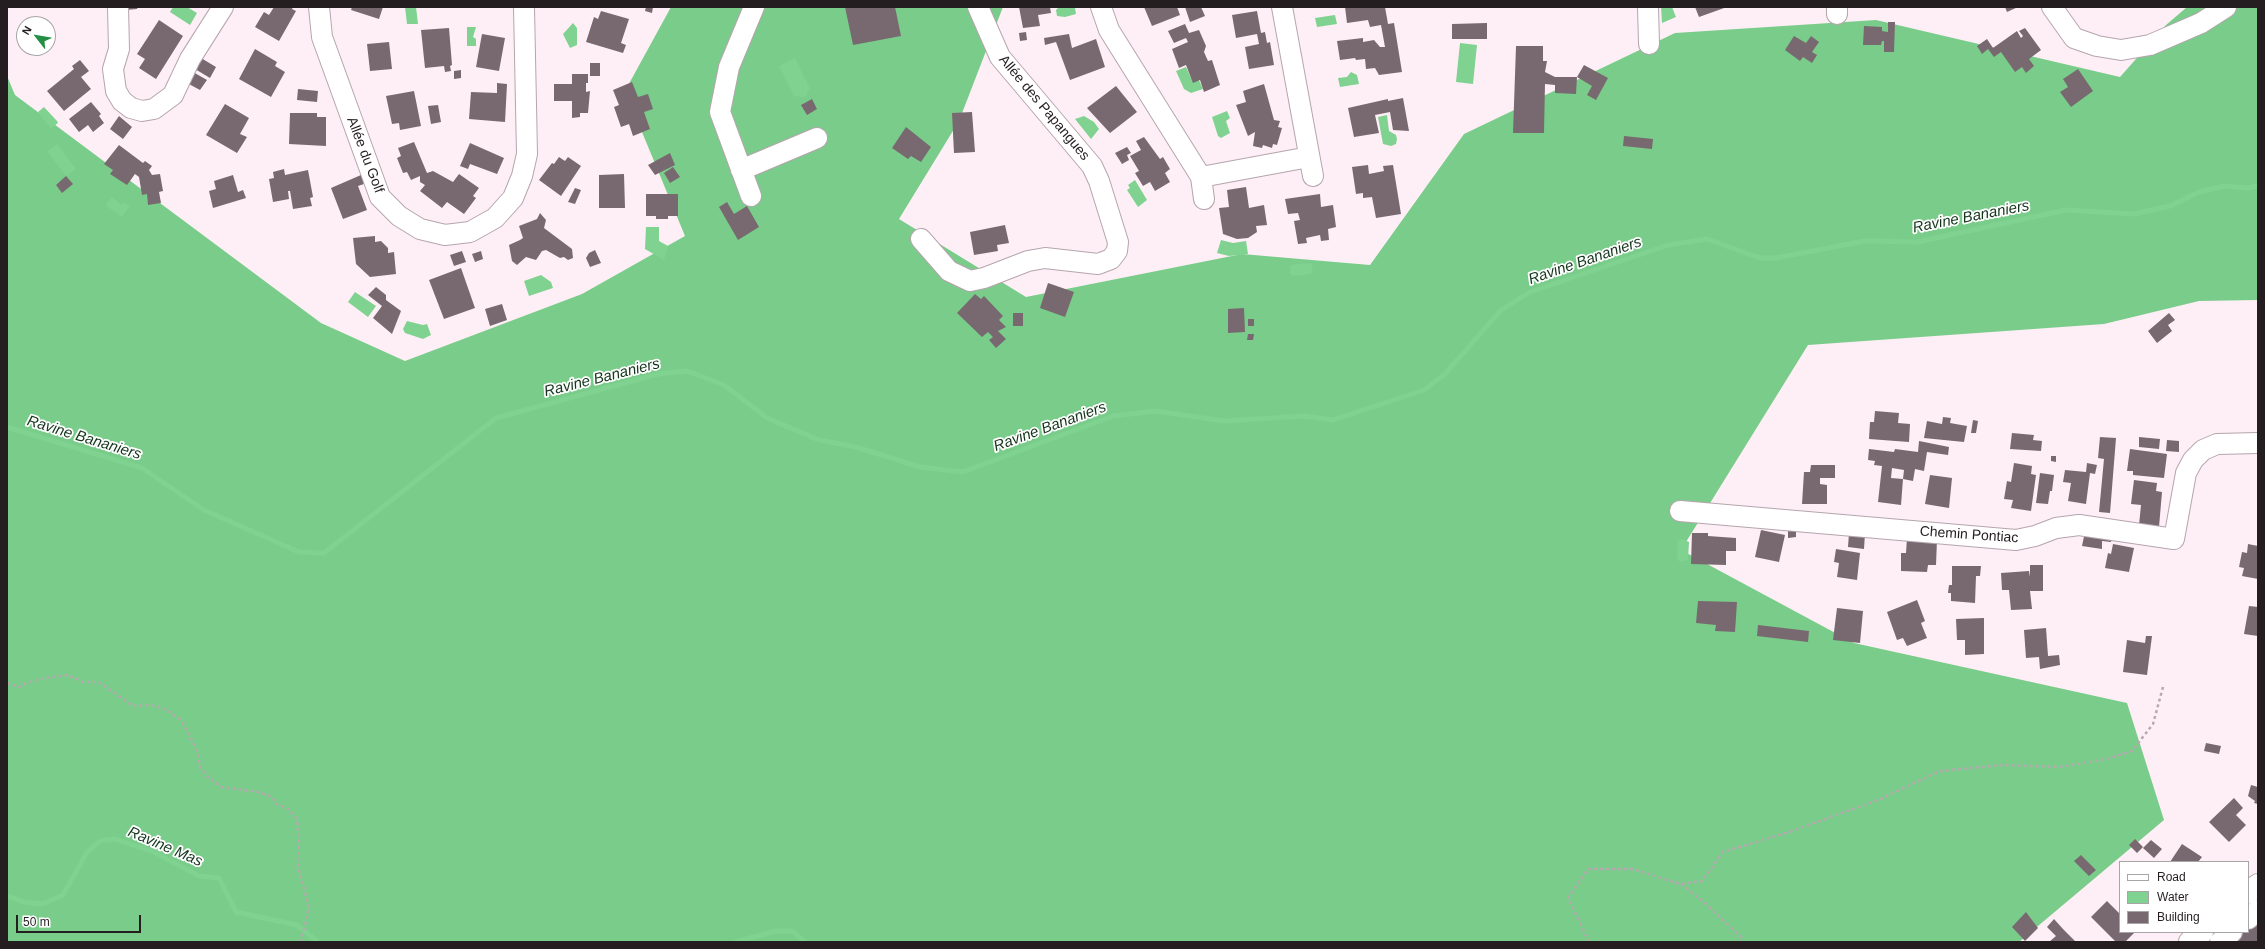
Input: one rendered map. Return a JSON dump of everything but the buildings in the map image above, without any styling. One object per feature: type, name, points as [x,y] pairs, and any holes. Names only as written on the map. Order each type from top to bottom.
[{"type":"street","points":[[118,7],[119,49],[114,69],[116,91],[122,101],[131,108],[142,111],[154,109],[173,95],[190,59],[223,7]]},
{"type":"street","name":"Allée du Golf","points":[[318,7],[322,37],[380,197],[399,216],[420,229],[445,235],[470,232],[495,218],[513,198],[522,176],[527,154],[524,7]]},
{"type":"street","points":[[751,196],[720,112],[729,66],[754,7]]},
{"type":"street","name":"Allée des Papangues","points":[[921,239],[949,272],[970,281],[984,278],[1028,261],[1045,258],[1098,264],[1111,259],[1117,251],[1118,242],[1099,181],[1089,161],[1037,103],[1000,57],[978,7]]},
{"type":"street","points":[[1101,7],[1109,30],[1201,177],[1204,199]]},
{"type":"street","points":[[1201,177],[1311,167],[1282,7]]},
{"type":"street","points":[[1648,7],[1649,44]]},
{"type":"street","points":[[2052,7],[2074,38],[2097,46],[2121,50],[2150,45],[2201,23],[2226,7]]},
{"type":"street","points":[[741,170],[817,138]]},
{"type":"street","name":"Chemin Pontiac","points":[[1680,511],[2016,540],[2035,536],[2056,528],[2079,525],[2174,539],[2186,473],[2193,460],[2203,450],[2217,444],[2258,443]]},
{"type":"street","points":[[2249,892],[2258,885]]},
{"type":"street","points":[[2249,918],[2258,910]]},
{"type":"street","points":[[2220,942],[2231,933]]},
{"type":"path","points":[[7,684],[19,687],[26,683],[45,678],[68,675],[84,682],[99,682],[133,706],[151,705],[165,709],[181,720],[198,752],[200,767],[207,776],[221,787],[260,792],[272,797],[276,804],[287,808],[297,819],[299,840],[298,866],[309,907],[301,942]]},
{"type":"path","points":[[1589,942],[1568,898],[1588,869],[1632,870],[1681,884],[1702,882],[1723,852],[1789,832],[1878,800],[1940,770],[2002,765],[2060,767],[2107,759],[2132,751],[2153,724],[2163,687]]},
{"type":"path","points":[[1681,884],[1706,904],[1742,938],[1741,942]]},
{"type":"shaded area","points":[[671,7],[1003,7],[959,121],[899,219],[1026,297],[1242,254],[1370,265],[1464,134],[1675,33],[1876,20],[2120,77],[2166,25],[2187,7],[2258,7],[2258,300],[2199,301],[2104,324],[1808,345],[1681,550],[1854,643],[2127,703],[2164,820],[2019,942],[7,942],[7,76],[15,95],[321,323],[405,361],[582,294],[685,236],[625,91]]},
{"type":"water","points":[[173,7],[187,7],[197,13],[190,25],[170,12]]},
{"type":"water","points":[[405,7],[416,7],[418,24],[407,24]]},
{"type":"water","points":[[1059,7],[1075,8],[1076,14],[1065,17],[1057,16],[1056,10]]},
{"type":"water","points":[[1661,7],[1672,7],[1676,17],[1662,23]]},
{"type":"water","points":[[1335,15],[1337,24],[1317,27],[1315,18]]},
{"type":"water","points":[[573,23],[577,28],[577,45],[570,48],[563,34]]},
{"type":"water","points":[[467,27],[476,27],[473,37],[476,39],[476,46],[467,46]]},
{"type":"water","points":[[1460,43],[1477,45],[1473,84],[1456,82]]},
{"type":"water","points":[[795,58],[810,89],[807,91],[807,96],[794,96],[779,66]]},
{"type":"water","points":[[1186,67],[1191,78],[1198,78],[1203,89],[1191,93],[1184,89],[1176,71]]},
{"type":"water","points":[[1351,72],[1357,75],[1359,84],[1340,87],[1338,78],[1347,77]]},
{"type":"water","points":[[44,107],[58,123],[51,128],[38,112]]},
{"type":"water","points":[[1227,111],[1230,118],[1226,121],[1230,133],[1221,138],[1218,136],[1212,117]]},
{"type":"water","points":[[1387,115],[1389,131],[1396,135],[1397,139],[1396,144],[1391,146],[1383,144],[1378,117]]},
{"type":"water","points":[[1084,116],[1094,122],[1099,129],[1091,139],[1075,119]]},
{"type":"water","points":[[57,144],[76,169],[66,176],[47,151]]},
{"type":"water","points":[[1135,180],[1147,200],[1138,207],[1127,190],[1130,188],[1128,185]]},
{"type":"water","points":[[112,197],[122,205],[124,202],[130,206],[122,217],[105,205]]},
{"type":"water","points":[[646,227],[659,227],[659,241],[668,246],[664,260],[645,249]]},
{"type":"water","points":[[1221,240],[1233,243],[1246,241],[1248,254],[1229,256],[1217,253]]},
{"type":"water","points":[[1310,263],[1313,267],[1311,274],[1293,276],[1290,273],[1291,265]]},
{"type":"water","points":[[541,275],[551,282],[553,288],[529,296],[524,281]]},
{"type":"water","points":[[355,292],[376,306],[368,317],[348,302]]},
{"type":"water","points":[[407,321],[423,325],[427,324],[431,335],[423,339],[405,333],[403,329]]},
{"type":"water","points":[[1682,539],[1689,542],[1688,560],[1682,562],[1677,560],[1678,541]]},
{"type":"waterway","name":"Ravine Bananiers","points":[[7,427],[142,468],[204,510],[299,552],[324,553],[496,418],[658,374],[687,371],[724,385],[767,418],[819,440],[856,447],[920,467],[963,472],[1113,416],[1155,411],[1224,421],[1304,416],[1333,420],[1424,390],[1445,374],[1501,310],[1530,292],[1668,245],[1707,239],[1760,258],[1776,258],[1865,241],[1917,242],[2066,210],[2134,214],[2170,206],[2199,192],[2224,186],[2248,188],[2258,186]]},
{"type":"waterway","name":"Ravine Mas","points":[[7,896],[24,902],[42,904],[63,895],[87,852],[100,841],[115,839],[154,852],[199,876],[219,878],[236,912],[297,925],[318,942]]},
{"type":"waterway","name":"Ravine Mas","points":[[735,942],[776,931],[792,931],[805,942]]}]
